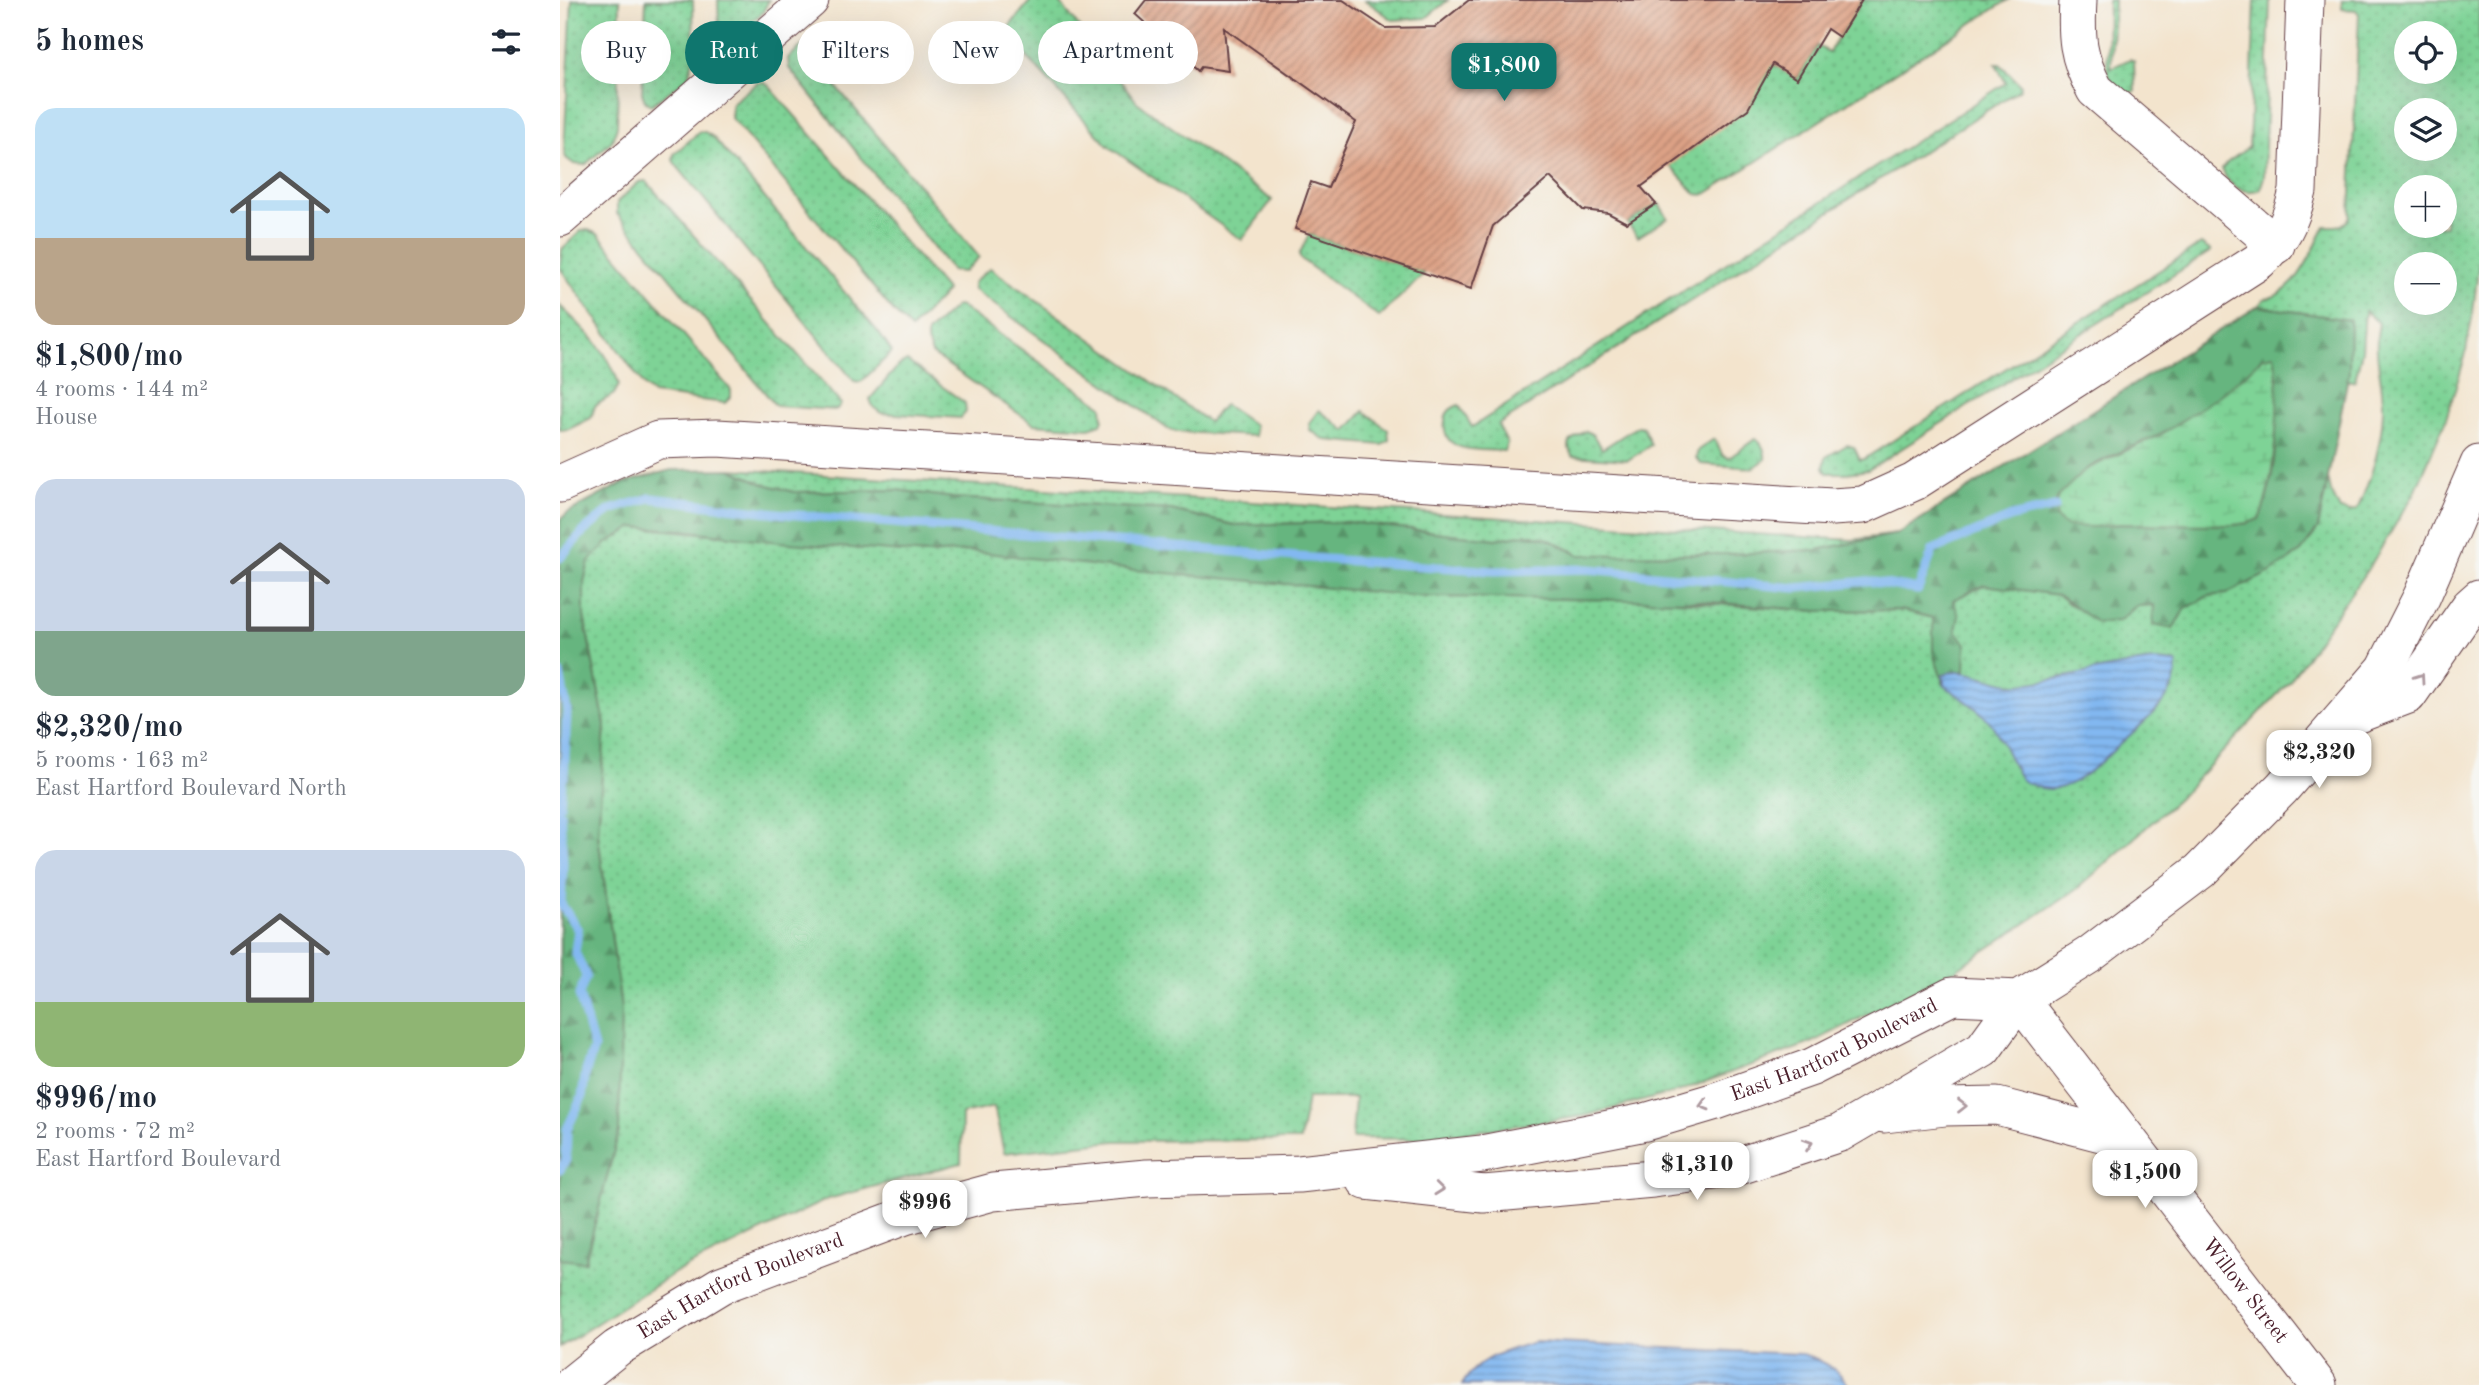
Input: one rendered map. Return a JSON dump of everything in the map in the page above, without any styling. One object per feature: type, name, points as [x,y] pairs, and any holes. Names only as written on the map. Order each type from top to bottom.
[{"type":"street","points":[[560,218],[810,0]]},
{"type":"street","points":[[560,484],[658,440],[718,438],[1777,504],[1832,507],[1863,505],[1914,482],[2259,261],[2276,245],[2291,220],[2298,191],[2305,0]]},
{"type":"street","points":[[2077,14],[2080,58],[2095,90],[2276,245]]},
{"type":"street","points":[[2019,999],[2089,955],[2200,871],[2282,788],[2385,669],[2422,596],[2479,464]]},
{"type":"street","points":[[2340,721],[2408,695],[2470,606],[2479,598]]},
{"type":"street","name":"East Hartford Boulevard","points":[[571,1385],[617,1348],[721,1285],[905,1216],[993,1192],[1147,1178],[1298,1174],[1482,1154],[1645,1122],[1716,1101],[1812,1067],[1952,996],[2019,999]]},
{"type":"street","name":"East Hartford Boulevard","points":[[1298,1174],[1484,1194],[1653,1179],[1730,1169],[1840,1133],[1870,1116],[1983,1049],[2019,999]]},
{"type":"street","name":"Willow Street","points":[[2019,999],[2318,1385]]},
{"type":"street","points":[[1870,1116],[1945,1107],[1997,1106],[2128,1140]]},
{"type":"green space","points":[[572,0],[620,0],[620,21],[581,21],[581,84],[618,84],[617,126],[612,141],[585,165],[574,164],[566,158],[564,151]]},
{"type":"green space","points":[[646,0],[693,0],[693,21],[685,21],[685,80],[651,105],[645,101],[642,84],[671,84],[671,21],[645,21]]},
{"type":"green space","points":[[718,0],[769,0],[763,12],[753,21],[719,21]]},
{"type":"green space","points":[[1031,0],[1058,0],[1074,21],[1038,21],[1038,69],[1024,54],[1024,21],[1014,21]]},
{"type":"green space","points":[[1365,0],[1448,0],[1426,18],[1393,20]]},
{"type":"green space","points":[[1862,0],[2008,0],[1704,195],[1696,194],[1669,165],[1773,64],[1797,79],[1817,46],[1829,52]]},
{"type":"green space","points":[[2108,0],[2114,0],[2111,68],[2130,59],[2134,61],[2135,91],[2126,95],[2110,79],[2107,71]]},
{"type":"green space","points":[[2255,0],[2270,0],[2264,177],[2260,189],[2248,191],[2232,184],[2222,169],[2249,147]]},
{"type":"green space","points":[[2342,0],[2479,0],[2479,260],[2465,357],[2445,422],[2414,494],[2372,563],[2289,682],[2177,800],[2077,889],[1951,973],[1811,1043],[1680,1091],[1584,1116],[1420,1139],[1352,1138],[1355,1098],[1307,1098],[1300,1140],[1115,1141],[1004,1153],[994,1107],[962,1114],[961,1163],[828,1199],[676,1272],[560,1347],[560,1259],[586,1261],[621,1008],[598,835],[605,725],[584,616],[584,582],[589,561],[607,543],[634,527],[927,554],[970,551],[1817,611],[1901,610],[1933,618],[1933,649],[1954,628],[1957,617],[1953,600],[1984,585],[2058,595],[2069,604],[2119,621],[2136,606],[2154,605],[2173,629],[2184,610],[2208,596],[2226,594],[2269,573],[2301,552],[2318,528],[2328,478],[2331,492],[2340,510],[2357,510],[2375,462],[2383,410],[2377,356],[2379,323],[2365,311],[2362,351],[2355,380],[2347,381],[2350,320],[2258,306],[2264,299],[2286,289],[2294,281],[2309,259],[2325,226],[2343,224],[2350,216],[2359,14],[2356,10],[2342,9]]},
{"type":"green space","points":[[797,50],[797,78],[789,68],[788,58]]},
{"type":"green space","points":[[1996,64],[2000,64],[2021,85],[2020,89],[1498,425],[1507,443],[1505,451],[1474,450],[1455,445],[1449,440],[1445,432],[1445,421],[1451,409],[1459,405],[1472,427],[2006,83]]},
{"type":"green space","points":[[756,84],[769,86],[947,291],[911,329],[731,118],[732,103]]},
{"type":"green space","points":[[802,84],[834,84],[979,257],[964,272],[952,271]]},
{"type":"green space","points":[[1052,84],[1123,84],[1137,102],[1272,200],[1242,240],[1108,146]]},
{"type":"green space","points":[[699,132],[713,137],[879,333],[892,352],[861,382],[854,381],[676,165],[674,154]]},
{"type":"green space","points":[[646,181],[841,404],[837,410],[776,406],[617,214],[617,202],[639,182]]},
{"type":"green space","points":[[1659,204],[1668,218],[1638,237],[1627,223]]},
{"type":"green space","points":[[588,230],[598,234],[731,390],[731,397],[725,403],[653,394],[645,387],[560,268],[562,249],[581,231]]},
{"type":"green space","points":[[1309,234],[1425,273],[1379,317],[1301,259],[1299,255]]},
{"type":"green space","points":[[2201,244],[2211,251],[1868,470],[1827,473],[1824,467],[1826,457],[1847,445],[1854,447],[1860,460],[1864,459]]},
{"type":"green space","points":[[990,268],[1209,422],[1225,405],[1254,425],[1255,436],[1178,432],[1168,429],[974,290],[973,283]]},
{"type":"green space","points":[[560,306],[603,352],[619,385],[614,394],[595,406],[591,418],[569,429],[560,430]]},
{"type":"green space","points":[[956,306],[1102,406],[1101,424],[1089,428],[1034,424],[932,354],[927,333]]},
{"type":"green space","points":[[2258,306],[2350,320],[2349,372],[2318,528],[2301,552],[2269,573],[2226,594],[2208,596],[2184,610],[2173,629],[2153,625],[2154,605],[2136,606],[2119,621],[2097,623],[2058,595],[1984,585],[1953,600],[1959,616],[1956,630],[1966,644],[1965,671],[1944,674],[1944,685],[1933,653],[1933,618],[1901,610],[1817,611],[1698,601],[1427,597],[1133,570],[970,551],[927,554],[634,527],[607,543],[589,561],[584,582],[584,616],[605,725],[598,835],[621,1008],[619,1131],[585,1262],[560,1259],[560,520],[567,513],[623,483],[671,470],[730,469],[764,484],[794,492],[897,490],[953,498],[1171,510],[1234,525],[1347,522],[1496,539],[1528,534],[1548,539],[1580,555],[1729,554],[1817,550],[1897,534]],"holes":[[[2263,357],[2276,367],[2273,464],[2266,502],[2259,519],[2233,525],[2119,524],[2093,527],[2085,470],[2187,419],[2228,390]]]},
{"type":"green space","points":[[2274,355],[2277,391],[2276,438],[2269,484],[2259,519],[2233,525],[2119,524],[2093,527],[2066,526],[2057,519],[2055,507],[2058,496],[2085,470],[2162,434],[2220,395],[2263,357]]},
{"type":"green space","points":[[907,361],[965,403],[966,412],[961,418],[881,413],[873,407],[870,399],[898,366]]},
{"type":"green space","points":[[1319,410],[1346,431],[1364,411],[1388,430],[1389,440],[1382,445],[1325,440],[1310,430],[1309,423]]},
{"type":"green space","points":[[1638,426],[1643,427],[1651,445],[1628,460],[1572,456],[1569,443],[1586,431],[1593,435],[1602,449]]},
{"type":"green space","points":[[1714,439],[1723,456],[1729,458],[1755,439],[1763,448],[1765,460],[1753,468],[1701,464],[1696,458],[1698,450]]},
{"type":"green space","points":[[730,469],[1852,540],[1897,534],[1817,550],[1729,554],[1579,555],[1548,539],[1528,534],[1496,539],[1347,522],[1234,525],[1171,510],[953,498],[897,490],[794,492],[764,484]]},
{"type":"water","points":[[2155,661],[2177,663],[2173,685],[2162,704],[2086,775],[2061,787],[2048,789],[2021,779],[1990,722],[1944,685],[1943,674],[1961,672],[2011,684],[2022,684]]},
{"type":"water","points":[[1535,1342],[1801,1354],[1834,1369],[1848,1385],[1462,1385],[1484,1361]]},
{"type":"building","points":[[1146,0],[1343,0],[1385,28],[1435,27],[1469,0],[1862,0],[1839,37],[1827,29],[1797,79],[1773,64],[1748,109],[1641,187],[1656,204],[1627,223],[1608,213],[1583,210],[1550,177],[1493,226],[1471,289],[1295,229],[1311,182],[1328,188],[1356,122],[1224,28],[1228,71],[1201,67],[1198,71],[1198,21],[1143,21],[1135,14]]},
{"type":"waterway","points":[[560,558],[583,532],[610,510],[650,498],[786,514],[1283,556],[1494,571],[1588,569],[1796,588],[1868,581],[1918,590],[1933,550],[2012,517],[2055,507]]},
{"type":"waterway","points":[[560,674],[567,710],[564,777]]},
{"type":"waterway","points":[[560,805],[563,772]]},
{"type":"waterway","points":[[560,813],[563,863],[561,904],[578,930],[575,952],[586,976],[579,995],[594,1048],[586,1071],[582,1097],[567,1129],[566,1160],[560,1170]]}]
